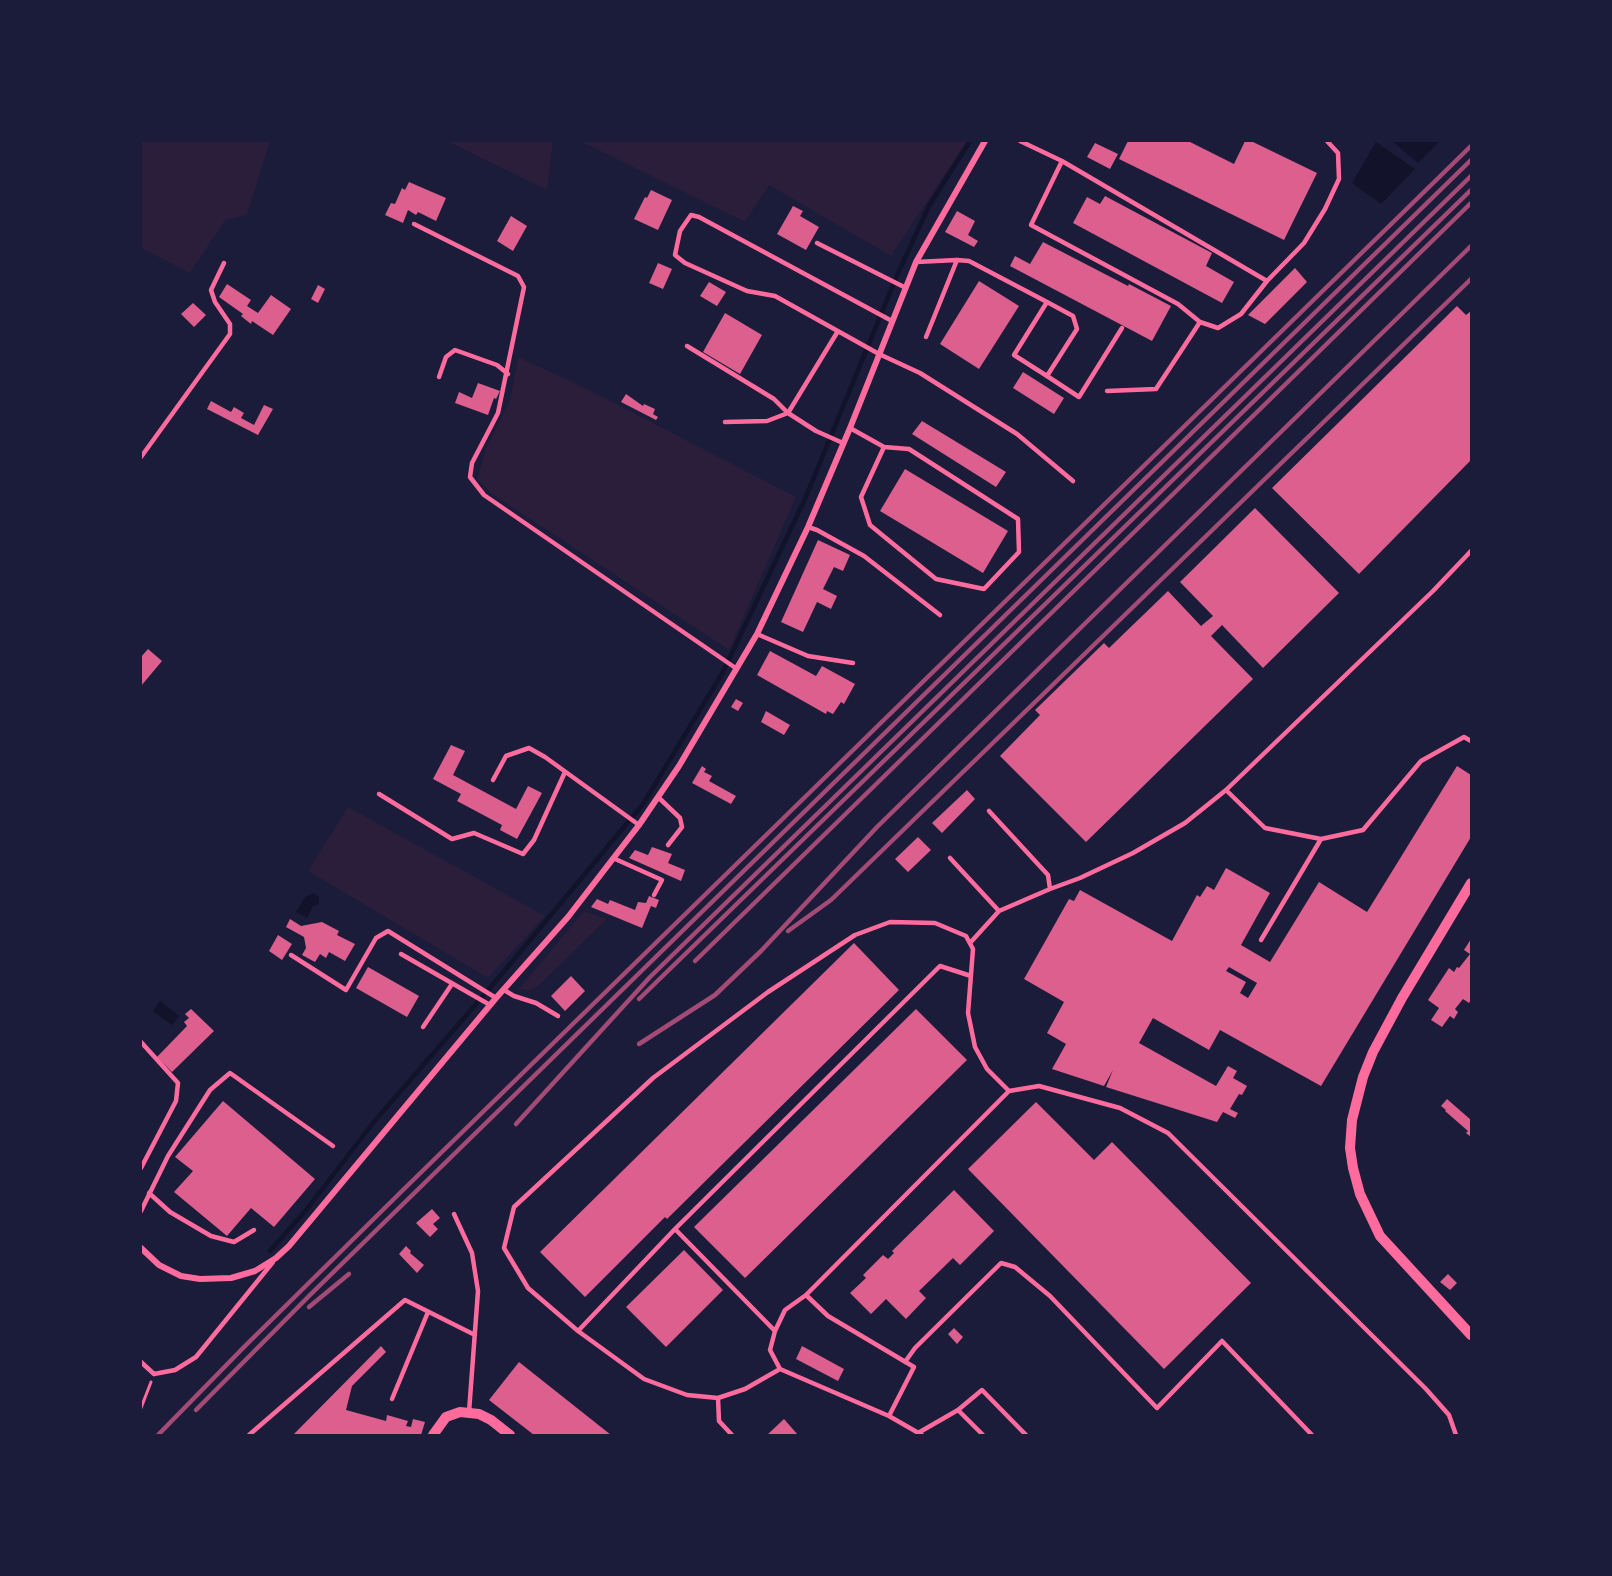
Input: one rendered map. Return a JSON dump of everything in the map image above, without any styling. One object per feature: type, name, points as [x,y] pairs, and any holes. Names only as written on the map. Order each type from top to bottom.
[{"type":"street","points":[[141,1248],[159,1265],[181,1276],[200,1279],[231,1278],[255,1271],[276,1258],[289,1246],[490,1005],[568,917],[639,825],[679,766],[757,634],[850,428],[916,262],[985,141]]},
{"type":"street","points":[[1471,882],[1402,998],[1373,1052],[1363,1077],[1352,1120],[1350,1148],[1360,1194],[1380,1236],[1471,1335]]},
{"type":"street","points":[[433,1435],[446,1417],[460,1412],[479,1414],[510,1435]]},
{"type":"lane","points":[[1020,141],[1062,161],[1268,281]]},
{"type":"lane","points":[[1062,161],[1031,225],[1178,304],[1200,322],[1218,328],[1240,314],[1304,243],[1326,209],[1339,179],[1338,153],[1327,141]]},
{"type":"lane","points":[[892,321],[699,217],[691,215],[680,231],[675,255],[685,263],[747,291],[775,296],[879,354],[920,373],[1017,434],[1073,481]]},
{"type":"lane","points":[[414,224],[518,276],[524,287],[510,351],[508,374],[498,413],[472,463],[471,477],[484,495],[736,669]]},
{"type":"lane","points":[[817,243],[906,288]]},
{"type":"lane","points":[[926,337],[957,260]]},
{"type":"lane","points":[[916,262],[969,261],[1073,316],[1077,329],[1047,376]]},
{"type":"lane","points":[[141,457],[230,334],[230,324],[215,302],[211,290],[224,263]]},
{"type":"lane","points":[[1047,302],[1014,355],[1079,398],[1122,328]]},
{"type":"lane","points":[[1107,391],[1156,389],[1200,322]]},
{"type":"lane","points":[[725,422],[768,421],[788,413],[838,331]]},
{"type":"lane","points":[[687,346],[774,399],[788,413],[816,431],[843,443]]},
{"type":"lane","points":[[439,377],[446,357],[455,350],[497,364],[508,374]]},
{"type":"lane","points":[[850,428],[884,447],[909,449],[1018,519],[1018,552],[984,588],[936,579],[870,525],[861,497],[884,447]]},
{"type":"lane","points":[[807,527],[817,530],[864,556],[940,615]]},
{"type":"lane","points":[[970,943],[999,911],[1080,878],[1133,853],[1185,823],[1226,790],[1433,591],[1471,551]]},
{"type":"lane","points":[[757,634],[808,656],[853,663]]},
{"type":"lane","points":[[1226,790],[1265,828],[1321,839],[1363,830],[1421,761],[1464,737],[1471,741]]},
{"type":"lane","points":[[493,780],[506,756],[529,748],[639,825]]},
{"type":"lane","points":[[379,794],[452,839],[474,833],[523,854],[534,840],[565,772]]},
{"type":"lane","points":[[658,797],[680,818],[682,827],[668,845]]},
{"type":"lane","points":[[989,811],[1048,875],[1050,889]]},
{"type":"lane","points":[[1261,940],[1321,839]]},
{"type":"lane","points":[[613,858],[662,880],[654,895]]},
{"type":"lane","points":[[950,858],[999,911]]},
{"type":"lane","points":[[780,1369],[745,1389],[718,1398],[687,1395],[644,1379],[578,1331],[528,1288],[504,1248],[514,1207],[653,1078],[768,992],[855,935],[890,922],[935,923],[966,936],[973,949],[968,1013],[975,1047],[987,1069],[1009,1091]]},
{"type":"lane","points":[[291,955],[346,990],[376,938],[388,931],[496,998]]},
{"type":"lane","points":[[401,954],[490,1005]]},
{"type":"lane","points":[[578,1331],[675,1229],[940,966],[971,976]]},
{"type":"lane","points":[[423,1027],[452,984]]},
{"type":"lane","points":[[504,990],[514,996],[537,1003],[558,1016]]},
{"type":"lane","points":[[141,1042],[178,1083],[176,1101],[141,1168]]},
{"type":"lane","points":[[141,1211],[168,1156],[210,1090],[230,1073],[333,1146]]},
{"type":"lane","points":[[1026,1435],[981,1390],[958,1410],[920,1434],[889,1416],[780,1369],[770,1350],[775,1331],[785,1310],[807,1295],[1009,1091],[1039,1086],[1120,1108],[1168,1133],[1426,1389],[1449,1415],[1456,1435]]},
{"type":"lane","points":[[149,1193],[170,1212],[210,1236],[234,1242],[254,1230]]},
{"type":"lane","points":[[454,1214],[472,1253],[478,1291],[469,1412]]},
{"type":"lane","points":[[675,1229],[775,1331]]},
{"type":"lane","points":[[141,1362],[154,1374],[175,1370],[196,1357],[276,1258]]},
{"type":"lane","points":[[905,1362],[915,1348],[1000,1263],[1015,1267],[1050,1296],[1157,1408],[1222,1341],[1312,1435]]},
{"type":"lane","points":[[807,1295],[828,1316],[914,1367],[889,1416]]},
{"type":"lane","points":[[249,1435],[405,1300],[475,1335]]},
{"type":"lane","points":[[392,1399],[428,1312]]},
{"type":"lane","points":[[718,1398],[719,1422],[732,1435]]},
{"type":"lane","points":[[958,1410],[983,1435]]},
{"type":"path","points":[[141,1408],[154,1374]]},
{"type":"shaded area","points":[[141,141],[270,141],[247,215],[225,220],[190,273],[141,248]]},
{"type":"shaded area","points":[[447,141],[553,141],[547,190]]},
{"type":"shaded area","points":[[580,141],[967,141],[891,256],[769,185],[745,222]]},
{"type":"shaded area","points":[[1392,141],[1440,141],[1418,163]]},
{"type":"shaded area","points":[[1376,142],[1415,169],[1381,204],[1352,183]]},
{"type":"shaded area","points":[[518,357],[583,387],[796,497],[729,650],[491,493],[477,479],[487,446],[510,401]]},
{"type":"shaded area","points":[[348,807],[545,916],[488,978],[308,871]]},
{"type":"shaded area","points":[[314,893],[319,897],[319,904],[313,906],[307,918],[296,912],[305,897]]},
{"type":"shaded area","points":[[584,911],[607,919],[537,987],[530,990],[519,989]]},
{"type":"shaded area","points":[[160,1001],[179,1016],[172,1025],[153,1011]]},
{"type":"building","points":[[1128,141],[1188,141],[1234,164],[1245,141],[1251,141],[1317,173],[1284,240],[1119,159]]},
{"type":"building","points":[[1095,143],[1118,154],[1110,169],[1087,157]]},
{"type":"building","points":[[409,182],[446,198],[436,221],[408,210],[403,223],[385,215],[391,203],[395,204],[402,188],[405,190]]},
{"type":"building","points":[[651,190],[672,200],[658,230],[634,219]]},
{"type":"building","points":[[1105,196],[1212,253],[1206,266],[1234,282],[1222,303],[1073,223],[1087,197],[1100,204]]},
{"type":"building","points":[[793,206],[803,211],[800,216],[819,227],[806,250],[777,234]]},
{"type":"building","points":[[957,211],[975,221],[968,235],[978,241],[974,247],[945,232]]},
{"type":"building","points":[[511,216],[527,226],[513,251],[497,241]]},
{"type":"building","points":[[1043,242],[1171,306],[1152,341],[1010,266],[1015,256],[1030,264]]},
{"type":"building","points":[[658,263],[672,269],[663,289],[649,283]]},
{"type":"building","points":[[1295,268],[1307,282],[1265,324],[1248,315]]},
{"type":"building","points":[[979,281],[1019,306],[979,369],[940,344]]},
{"type":"building","points":[[709,282],[726,292],[717,306],[700,296]]},
{"type":"building","points":[[227,284],[251,300],[247,306],[258,313],[271,295],[291,309],[273,335],[252,321],[251,324],[241,316],[243,314],[219,297]]},
{"type":"building","points":[[318,285],[325,289],[318,303],[311,299]]},
{"type":"building","points":[[193,303],[206,315],[194,327],[181,314]]},
{"type":"building","points":[[1457,306],[1466,315],[1471,311],[1471,460],[1359,574],[1272,488]]},
{"type":"building","points":[[725,313],[762,335],[740,374],[703,352]]},
{"type":"building","points":[[1023,372],[1064,398],[1054,414],[1013,388]]},
{"type":"building","points":[[478,383],[500,391],[496,399],[494,398],[488,415],[455,403],[459,392],[472,398]]},
{"type":"building","points":[[626,394],[643,406],[644,404],[655,409],[653,414],[658,417],[656,420],[621,402]]},
{"type":"building","points":[[211,401],[231,412],[234,407],[244,413],[241,418],[254,425],[264,405],[273,409],[258,435],[207,409]]},
{"type":"building","points":[[922,421],[1006,472],[996,487],[912,434]]},
{"type":"building","points":[[905,469],[1008,531],[983,573],[880,511]]},
{"type":"building","points":[[1255,508],[1339,593],[1263,668],[1222,625],[1211,636],[1253,679],[1086,842],[1000,756],[1040,715],[1035,710],[1104,643],[1109,648],[1168,591],[1201,626],[1213,616],[1180,582]]},
{"type":"building","points":[[818,540],[850,555],[843,571],[834,567],[823,589],[837,596],[831,609],[817,602],[803,632],[781,622]]},
{"type":"building","points":[[148,649],[162,661],[141,686],[141,657]]},
{"type":"building","points":[[770,651],[816,676],[822,666],[855,684],[844,704],[841,702],[833,714],[827,711],[826,714],[757,675]]},
{"type":"building","points":[[736,699],[743,703],[738,711],[731,707]]},
{"type":"building","points":[[766,711],[790,725],[784,735],[761,722]]},
{"type":"building","points":[[451,745],[465,751],[453,775],[516,809],[528,786],[542,793],[517,839],[500,830],[502,825],[457,801],[461,794],[433,779]]},
{"type":"building","points":[[702,766],[706,769],[704,772],[712,776],[709,781],[736,796],[731,804],[692,783]]},
{"type":"building","points":[[1457,766],[1471,775],[1471,837],[1321,1086],[1220,1030],[1209,1050],[1153,1018],[1139,1043],[1216,1086],[1228,1066],[1237,1071],[1233,1078],[1247,1086],[1230,1109],[1238,1113],[1235,1118],[1223,1112],[1217,1122],[1106,1087],[1113,1070],[1104,1086],[1052,1069],[1066,1044],[1047,1033],[1064,1002],[1024,979],[1069,899],[1074,901],[1080,890],[1172,941],[1197,895],[1200,897],[1207,886],[1214,890],[1226,868],[1270,893],[1241,945],[1270,962],[1319,882],[1367,912]],"holes":[[[1229,967],[1257,983],[1248,998],[1240,993],[1246,982],[1226,971]]]},
{"type":"building","points":[[967,790],[975,799],[942,833],[932,823]]},
{"type":"building","points":[[918,837],[931,850],[908,872],[895,859]]},
{"type":"building","points":[[652,847],[672,854],[668,863],[685,870],[681,881],[629,858],[635,850],[648,855]]},
{"type":"building","points":[[649,896],[659,900],[656,908],[651,906],[642,928],[591,907],[597,899],[608,904],[610,900],[635,910],[638,902],[646,903]]},
{"type":"building","points":[[290,919],[301,926],[322,922],[339,931],[337,935],[355,944],[345,961],[329,952],[326,958],[320,954],[315,962],[302,955],[306,948],[304,937],[286,927]]},
{"type":"building","points":[[278,935],[292,944],[282,960],[269,951]]},
{"type":"building","points":[[1471,939],[1471,1000],[1469,1003],[1463,999],[1455,1009],[1458,1012],[1454,1019],[1450,1016],[1442,1027],[1431,1020],[1439,1008],[1428,1000],[1449,968],[1454,972],[1470,954],[1464,950]]},
{"type":"building","points":[[854,943],[899,990],[585,1297],[540,1252]]},
{"type":"building","points":[[368,967],[419,996],[407,1017],[356,988]]},
{"type":"building","points":[[571,976],[585,991],[565,1011],[551,996]]},
{"type":"building","points":[[191,1009],[214,1031],[172,1072],[157,1057],[187,1026],[184,1022],[189,1018],[185,1014]]},
{"type":"building","points":[[916,1009],[967,1060],[745,1278],[694,1227]]},
{"type":"building","points":[[1447,1099],[1471,1120],[1471,1137],[1466,1133],[1468,1131],[1441,1106]]},
{"type":"building","points":[[223,1101],[315,1179],[274,1227],[251,1208],[227,1236],[174,1192],[193,1171],[175,1157]]},
{"type":"building","points":[[1036,1102],[1094,1160],[1112,1142],[1251,1283],[1164,1369],[968,1169]]},
{"type":"building","points":[[954,1190],[994,1231],[960,1265],[953,1258],[919,1291],[926,1298],[906,1319],[886,1299],[871,1314],[850,1293],[866,1278],[863,1275],[883,1255],[888,1259],[894,1253],[892,1251]]},
{"type":"building","points":[[432,1209],[440,1218],[433,1224],[438,1229],[430,1237],[416,1223]]},
{"type":"building","points":[[406,1246],[411,1251],[410,1253],[424,1265],[417,1273],[399,1254]]},
{"type":"building","points":[[684,1250],[723,1290],[666,1347],[626,1307]]},
{"type":"building","points":[[1448,1274],[1457,1283],[1450,1290],[1440,1282]]},
{"type":"building","points":[[954,1328],[963,1337],[957,1344],[948,1334]]},
{"type":"building","points":[[381,1346],[386,1352],[352,1386],[346,1410],[386,1421],[387,1415],[408,1421],[406,1426],[411,1427],[413,1419],[425,1422],[421,1435],[293,1435]]},
{"type":"building","points":[[802,1346],[844,1369],[838,1381],[796,1359]]},
{"type":"building","points":[[519,1362],[611,1435],[534,1435],[489,1400]]},
{"type":"building","points":[[784,1419],[798,1435],[767,1435]]},
{"type":"waterway","points":[[270,1251],[307,1209],[373,1123],[496,981],[643,804],[723,672],[805,499],[898,273],[929,206],[970,141]]},
{"type":"railway","points":[[158,1435],[403,1190],[1471,146]]},
{"type":"railway","points":[[196,1410],[311,1294],[1471,160]]},
{"type":"railway","points":[[516,1124],[650,977],[1471,176]]},
{"type":"railway","points":[[639,999],[1471,190]]},
{"type":"railway","points":[[695,961],[1471,203]]},
{"type":"railway","points":[[639,1044],[715,995],[761,951],[877,827],[1471,246]]},
{"type":"railway","points":[[788,931],[831,900],[1471,279]]},
{"type":"railway","points":[[309,1307],[349,1274]]}]
